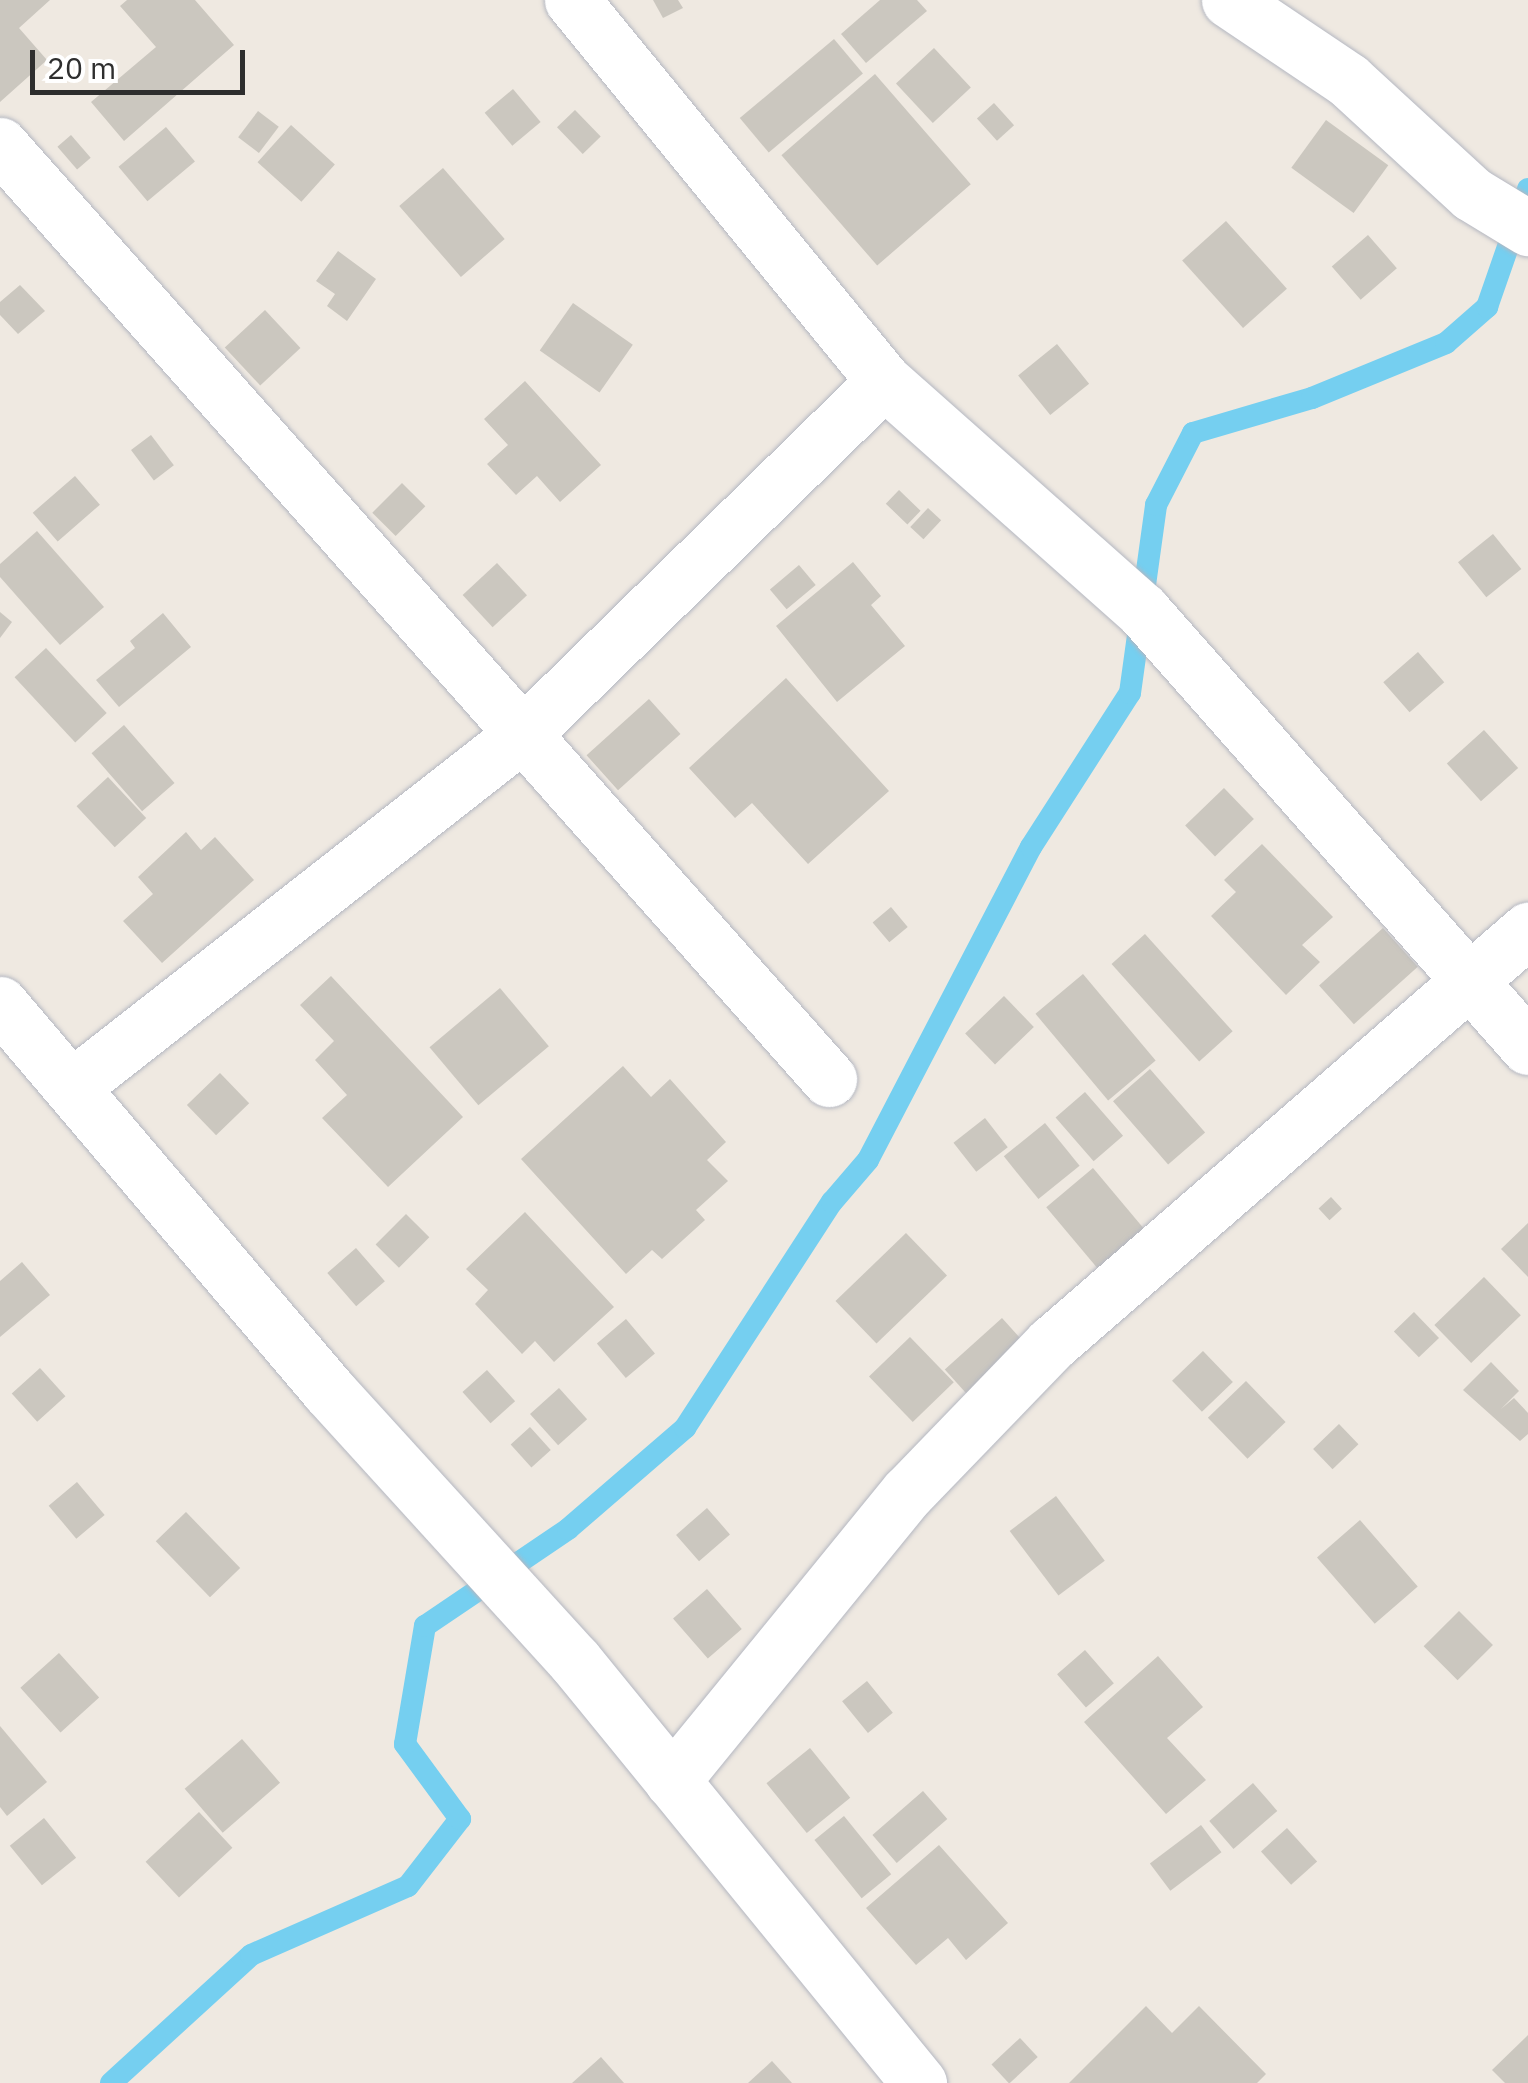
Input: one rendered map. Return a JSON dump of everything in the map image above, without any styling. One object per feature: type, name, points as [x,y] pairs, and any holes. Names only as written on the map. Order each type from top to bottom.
[{"type":"street","points":[[572,0],[884,381],[1142,610],[1528,1047]]},
{"type":"street","points":[[1229,0],[1348,80],[1472,194],[1528,228]]},
{"type":"street","points":[[0,145],[526,732],[829,1079]]},
{"type":"street","points":[[74,1085],[526,732],[884,381]]},
{"type":"street","points":[[672,1782],[908,1492],[1051,1344],[1528,930]]},
{"type":"street","points":[[0,1004],[74,1085],[329,1391],[574,1660],[918,2083]]},
{"type":"building","points":[[0,0],[50,0],[19,28],[47,60],[0,102]]},
{"type":"building","points":[[127,0],[195,0],[234,45],[124,141],[91,102],[156,47],[120,6]]},
{"type":"building","points":[[653,0],[678,0],[683,8],[663,18]]},
{"type":"building","points":[[880,0],[917,0],[927,11],[866,63],[841,34]]},
{"type":"building","points":[[834,39],[863,73],[769,153],[740,118]]},
{"type":"building","points":[[934,48],[971,87],[933,123],[896,83]]},
{"type":"building","points":[[875,74],[971,184],[877,266],[781,155]]},
{"type":"building","points":[[513,89],[541,122],[512,146],[485,113]]},
{"type":"building","points":[[994,103],[1014,125],[997,141],[977,118]]},
{"type":"building","points":[[575,110],[601,137],[583,154],[557,127]]},
{"type":"building","points":[[258,111],[279,127],[259,153],[238,137]]},
{"type":"building","points":[[1326,120],[1388,165],[1354,213],[1291,168]]},
{"type":"building","points":[[291,125],[335,164],[301,202],[258,162]]},
{"type":"building","points":[[166,127],[195,161],[147,201],[119,167]]},
{"type":"building","points":[[71,135],[91,158],[77,169],[57,147]]},
{"type":"building","points":[[443,168],[505,239],[461,277],[399,206]]},
{"type":"building","points":[[1226,221],[1287,289],[1243,328],[1182,260]]},
{"type":"building","points":[[1368,235],[1397,268],[1361,300],[1332,266]]},
{"type":"building","points":[[338,251],[376,279],[347,321],[327,306],[335,294],[316,281]]},
{"type":"building","points":[[20,285],[45,311],[18,334],[0,315],[0,302]]},
{"type":"building","points":[[573,303],[633,345],[600,392],[540,351]]},
{"type":"building","points":[[265,310],[300,348],[260,386],[225,348]]},
{"type":"building","points":[[1057,344],[1089,384],[1050,415],[1018,375]]},
{"type":"building","points":[[525,381],[601,465],[560,502],[537,476],[516,495],[487,464],[508,445],[484,419]]},
{"type":"building","points":[[151,435],[174,465],[154,480],[131,450]]},
{"type":"building","points":[[75,476],[100,505],[58,541],[33,513]]},
{"type":"building","points":[[402,483],[425,506],[396,536],[372,513]]},
{"type":"building","points":[[899,490],[921,511],[907,525],[886,504]]},
{"type":"building","points":[[928,508],[941,520],[923,539],[910,527]]},
{"type":"building","points":[[37,531],[104,607],[60,645],[0,577],[0,564]]},
{"type":"building","points":[[1493,534],[1521,569],[1486,597],[1458,562]]},
{"type":"building","points":[[853,562],[881,596],[871,605],[905,646],[837,702],[776,626]]},
{"type":"building","points":[[497,563],[527,595],[493,627],[463,595]]},
{"type":"building","points":[[799,565],[816,585],[787,609],[770,589]]},
{"type":"building","points":[[0,612],[12,622],[0,638]]},
{"type":"building","points":[[163,613],[191,647],[119,707],[96,680],[135,648],[130,641]]},
{"type":"building","points":[[46,648],[107,713],[75,742],[15,677]]},
{"type":"building","points":[[1418,652],[1444,682],[1410,712],[1383,682]]},
{"type":"building","points":[[786,678],[889,791],[808,864],[752,803],[735,818],[689,768]]},
{"type":"building","points":[[649,699],[680,734],[618,790],[587,755]]},
{"type":"building","points":[[124,725],[175,783],[142,811],[92,753]]},
{"type":"building","points":[[1484,730],[1518,768],[1481,801],[1447,763]]},
{"type":"building","points":[[108,777],[146,818],[115,847],[77,806]]},
{"type":"building","points":[[1224,788],[1254,819],[1215,856],[1185,826]]},
{"type":"building","points":[[186,832],[201,850],[215,837],[254,880],[162,963],[123,921],[153,894],[138,877]]},
{"type":"building","points":[[1262,844],[1333,917],[1302,945],[1320,962],[1286,995],[1211,916],[1236,892],[1224,880]]},
{"type":"building","points":[[891,907],[908,927],[889,942],[873,922]]},
{"type":"building","points":[[1383,928],[1418,967],[1354,1024],[1319,986]]},
{"type":"building","points":[[1145,934],[1233,1031],[1199,1061],[1112,964]]},
{"type":"building","points":[[1083,974],[1156,1061],[1108,1100],[1036,1014]]},
{"type":"building","points":[[331,976],[463,1117],[388,1187],[322,1118],[347,1095],[315,1060],[334,1041],[300,1005]]},
{"type":"building","points":[[500,988],[549,1046],[478,1105],[430,1047]]},
{"type":"building","points":[[1004,996],[1034,1027],[995,1064],[965,1034]]},
{"type":"building","points":[[623,1066],[651,1097],[670,1079],[726,1142],[707,1160],[728,1181],[696,1210],[705,1220],[662,1259],[652,1250],[626,1274],[521,1159]]},
{"type":"building","points":[[1150,1069],[1205,1132],[1168,1165],[1113,1101]]},
{"type":"building","points":[[220,1073],[249,1103],[216,1135],[187,1105]]},
{"type":"building","points":[[1085,1092],[1123,1136],[1094,1161],[1056,1118]]},
{"type":"building","points":[[985,1118],[1008,1147],[976,1172],[953,1143]]},
{"type":"building","points":[[1045,1123],[1080,1166],[1038,1199],[1004,1156]]},
{"type":"building","points":[[1093,1168],[1152,1238],[1105,1278],[1046,1207]]},
{"type":"building","points":[[1331,1197],[1342,1209],[1329,1220],[1319,1209]]},
{"type":"building","points":[[525,1212],[614,1307],[554,1362],[535,1341],[522,1354],[475,1304],[488,1290],[466,1269]]},
{"type":"building","points":[[406,1214],[429,1237],[399,1268],[376,1244]]},
{"type":"building","points":[[1528,1223],[1528,1277],[1501,1249]]},
{"type":"building","points":[[906,1233],[947,1275],[876,1344],[836,1301]]},
{"type":"building","points":[[356,1248],[385,1281],[356,1306],[327,1273]]},
{"type":"building","points":[[22,1262],[50,1295],[0,1337],[0,1281]]},
{"type":"building","points":[[1484,1277],[1521,1315],[1471,1363],[1434,1325]]},
{"type":"building","points":[[1414,1312],[1439,1338],[1419,1357],[1394,1331]]},
{"type":"building","points":[[1002,1318],[1028,1347],[971,1399],[945,1370]]},
{"type":"building","points":[[626,1319],[655,1353],[626,1378],[597,1343]]},
{"type":"building","points":[[910,1337],[954,1382],[913,1422],[869,1377]]},
{"type":"building","points":[[1203,1351],[1233,1382],[1202,1412],[1172,1381]]},
{"type":"building","points":[[1491,1362],[1519,1391],[1501,1409],[1514,1398],[1528,1413],[1528,1434],[1520,1441],[1463,1390]]},
{"type":"building","points":[[40,1368],[65,1396],[37,1422],[12,1393]]},
{"type":"building","points":[[487,1370],[515,1401],[491,1423],[462,1392]]},
{"type":"building","points":[[1246,1381],[1286,1422],[1247,1459],[1208,1418]]},
{"type":"building","points":[[559,1388],[587,1419],[558,1445],[530,1414]]},
{"type":"building","points":[[1339,1424],[1358,1444],[1333,1469],[1313,1449]]},
{"type":"building","points":[[530,1427],[551,1450],[531,1467],[511,1444]]},
{"type":"building","points":[[77,1482],[105,1515],[76,1539],[49,1506]]},
{"type":"building","points":[[1056,1496],[1105,1561],[1058,1596],[1010,1531]]},
{"type":"building","points":[[707,1508],[730,1534],[699,1561],[676,1535]]},
{"type":"building","points":[[186,1512],[240,1568],[210,1597],[156,1541]]},
{"type":"building","points":[[1360,1520],[1418,1586],[1375,1624],[1317,1557]]},
{"type":"building","points":[[707,1589],[742,1629],[708,1659],[673,1619]]},
{"type":"building","points":[[1459,1611],[1493,1645],[1458,1680],[1424,1646]]},
{"type":"building","points":[[1085,1650],[1114,1683],[1086,1707],[1057,1674]]},
{"type":"building","points":[[59,1653],[99,1698],[61,1732],[20,1688]]},
{"type":"building","points":[[1158,1656],[1203,1707],[1167,1738],[1206,1780],[1166,1814],[1084,1722]]},
{"type":"building","points":[[867,1681],[893,1713],[868,1733],[842,1701]]},
{"type":"building","points":[[0,1726],[47,1782],[7,1816],[0,1807]]},
{"type":"building","points":[[242,1739],[280,1783],[223,1833],[185,1789]]},
{"type":"building","points":[[810,1748],[850,1798],[807,1833],[766,1783]]},
{"type":"building","points":[[1253,1783],[1277,1811],[1234,1849],[1209,1821]]},
{"type":"building","points":[[923,1791],[947,1819],[897,1863],[872,1835]]},
{"type":"building","points":[[199,1812],[232,1848],[179,1898],[146,1862]]},
{"type":"building","points":[[844,1816],[891,1874],[862,1898],[814,1840]]},
{"type":"building","points":[[44,1818],[76,1858],[42,1885],[10,1846]]},
{"type":"building","points":[[1201,1825],[1221,1852],[1170,1891],[1150,1864]]},
{"type":"building","points":[[1287,1828],[1317,1861],[1291,1885],[1261,1851]]},
{"type":"building","points":[[939,1845],[1008,1923],[966,1960],[948,1938],[916,1965],[866,1908]]},
{"type":"building","points":[[1146,2006],[1172,2033],[1199,2006],[1266,2074],[1257,2083],[1069,2083]]},
{"type":"building","points":[[1528,2035],[1528,2083],[1505,2083],[1492,2070]]},
{"type":"building","points":[[1020,2038],[1038,2057],[1010,2083],[991,2065]]},
{"type":"building","points":[[601,2057],[624,2083],[572,2083]]},
{"type":"building","points":[[772,2061],[792,2083],[748,2083]]},
{"type":"waterway","points":[[111,2083],[251,1955],[408,1886],[460,1819],[405,1744],[425,1626],[568,1529],[685,1428],[832,1202],[868,1160],[1031,847],[1130,693],[1156,505],[1193,433],[1312,398],[1446,343],[1487,307],[1528,189]]}]
